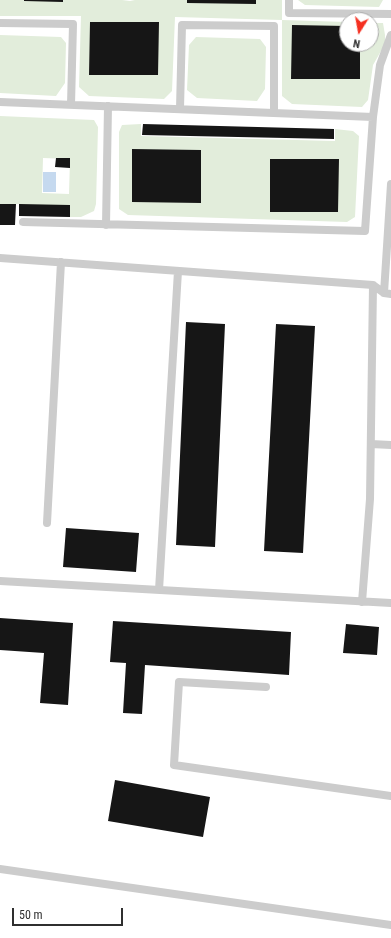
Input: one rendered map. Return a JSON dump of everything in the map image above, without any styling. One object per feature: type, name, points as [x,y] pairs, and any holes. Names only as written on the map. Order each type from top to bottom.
[{"type":"lane","points":[[289,0],[289,12],[391,14]]},
{"type":"lane","points":[[0,23],[73,24],[71,105]]},
{"type":"lane","points":[[180,109],[182,25],[274,26],[274,113]]},
{"type":"lane","points":[[23,222],[365,231],[373,117],[380,65],[391,35]]},
{"type":"lane","points":[[0,102],[373,117]]},
{"type":"lane","points":[[106,225],[108,106]]},
{"type":"lane","points":[[0,258],[372,285],[388,294],[391,184]]},
{"type":"lane","points":[[47,523],[61,262]]},
{"type":"lane","points":[[159,590],[178,271]]},
{"type":"lane","points":[[362,602],[370,499],[372,285]]},
{"type":"lane","points":[[371,444],[391,445]]},
{"type":"lane","points":[[0,581],[391,603]]},
{"type":"lane","points":[[266,687],[180,682],[174,765],[391,796]]},
{"type":"lane","points":[[0,868],[391,925]]},
{"type":"green space","points":[[0,0],[282,0],[282,20],[175,17],[172,91],[164,99],[89,96],[79,87],[81,16],[0,16]]},
{"type":"green space","points":[[298,0],[383,0],[379,7],[305,5]]},
{"type":"green space","points":[[282,20],[339,22],[339,52],[379,52],[379,23],[383,23],[385,44],[373,65],[368,100],[362,107],[292,104],[282,96]]},
{"type":"green space","points":[[0,35],[61,37],[66,43],[65,83],[56,96],[0,93]]},
{"type":"green space","points":[[196,37],[260,39],[266,47],[265,89],[257,101],[197,98],[187,90],[189,45]]},
{"type":"green space","points":[[0,116],[94,120],[98,127],[96,204],[94,211],[81,217],[70,217],[19,204],[0,204]],"holes":[[[43,158],[70,159],[69,194],[42,193]]]},
{"type":"green space","points":[[141,124],[141,136],[335,141],[335,129],[353,131],[359,136],[355,217],[347,222],[128,215],[119,209],[119,132],[122,125]]},
{"type":"water","points":[[43,172],[56,172],[56,192],[43,192]]},
{"type":"building","points":[[63,0],[63,2],[24,1]]},
{"type":"building","points":[[187,0],[256,0],[256,4],[187,3]]},
{"type":"building","points":[[90,22],[159,22],[158,75],[89,75]]},
{"type":"building","points":[[292,25],[339,26],[339,52],[360,52],[360,79],[291,79]]},
{"type":"building","points":[[143,124],[334,129],[334,139],[142,135]]},
{"type":"building","points":[[132,149],[201,150],[201,203],[132,202]]},
{"type":"building","points":[[56,158],[70,158],[70,168],[55,167]]},
{"type":"building","points":[[270,159],[339,159],[338,212],[270,212]]},
{"type":"building","points":[[0,204],[16,204],[15,225],[0,225]]},
{"type":"building","points":[[19,204],[70,205],[70,217],[19,216]]},
{"type":"building","points":[[186,322],[225,324],[215,547],[176,545]]},
{"type":"building","points":[[276,324],[315,326],[303,553],[264,551]]},
{"type":"building","points":[[66,528],[139,533],[136,572],[63,567]]},
{"type":"building","points":[[0,618],[73,623],[68,705],[40,703],[44,653],[0,650]]},
{"type":"building","points":[[113,621],[291,632],[289,675],[145,665],[142,714],[123,713],[126,663],[110,662]]},
{"type":"building","points":[[346,624],[379,627],[377,655],[343,653]]},
{"type":"building","points":[[115,780],[210,797],[203,837],[108,821]]}]
